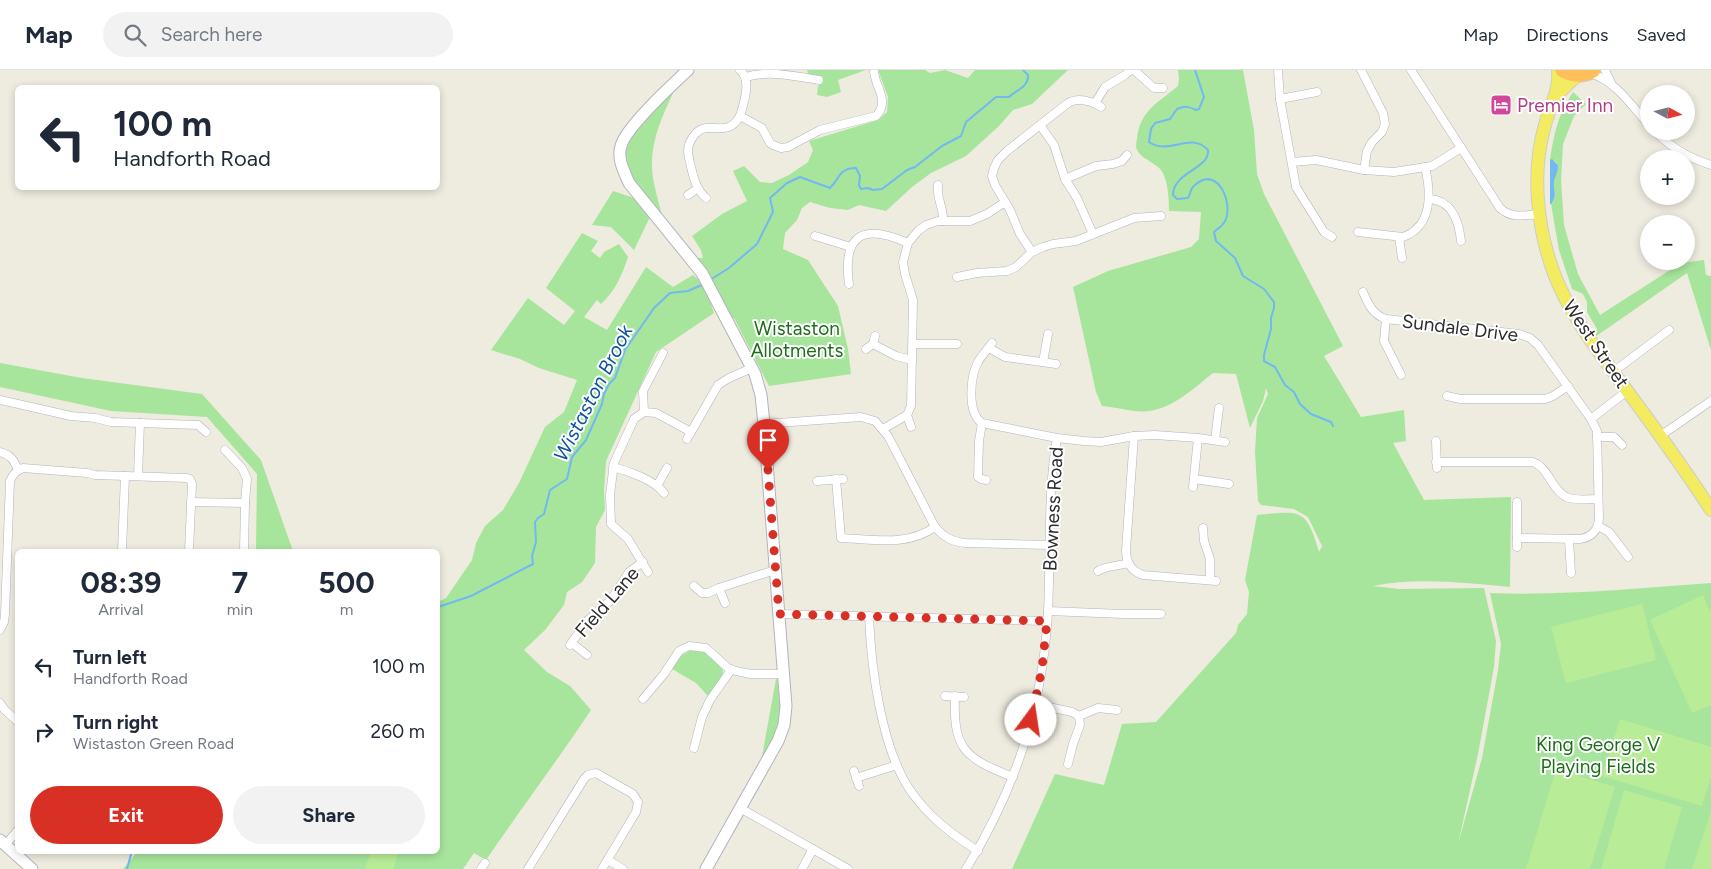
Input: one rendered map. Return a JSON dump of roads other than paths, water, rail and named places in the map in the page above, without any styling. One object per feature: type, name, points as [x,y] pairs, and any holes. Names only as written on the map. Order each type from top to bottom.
[{"type":"highway","points":[[1563,70],[1572,74],[1587,72]]},
{"type":"main road","name":"West Street","points":[[1558,70],[1555,97],[1539,152],[1540,214],[1546,251],[1565,300],[1589,340],[1660,436],[1711,510]]},
{"type":"main road","name":"West Street","points":[[1555,97],[1572,80],[1587,72]]},
{"type":"street","points":[[688,70],[630,128],[621,145],[620,157],[622,168],[629,183],[702,272],[752,368],[759,388],[764,424],[786,706],[783,730],[706,869]]},
{"type":"street","points":[[706,198],[697,189],[688,149],[696,133],[701,129],[725,129],[735,123],[740,116],[746,77],[740,70]]},
{"type":"street","points":[[746,77],[758,71],[766,70],[800,73],[820,80]]},
{"type":"street","points":[[740,116],[762,128],[773,145],[781,148],[788,147],[820,130],[876,116],[883,105],[883,99],[874,70]]},
{"type":"street","points":[[1032,252],[1020,234],[994,181],[994,168],[998,160],[1072,101],[1086,100],[1098,105],[1105,87],[1132,70],[1152,86],[1163,88]]},
{"type":"street","points":[[1278,70],[1280,99],[1299,191],[1324,232],[1332,237]]},
{"type":"street","points":[[1360,70],[1383,113],[1385,124],[1382,132],[1372,142],[1367,151],[1364,170]]},
{"type":"street","points":[[1410,70],[1500,208],[1504,212],[1518,216],[1540,214]]},
{"type":"street","points":[[1605,70],[1611,83]]},
{"type":"street","points":[[1587,72],[1611,83],[1640,114]]},
{"type":"street","points":[[1280,99],[1316,92]]},
{"type":"street","points":[[1040,125],[1054,145],[1065,179],[1078,198],[1092,234]]},
{"type":"street","points":[[1663,140],[1696,160],[1711,165]]},
{"type":"street","points":[[1292,162],[1316,160],[1364,170],[1394,172],[1437,163],[1461,148]]},
{"type":"street","points":[[1065,179],[1096,166],[1125,161]]},
{"type":"street","points":[[1358,232],[1399,237],[1406,235],[1417,227],[1427,211],[1430,199],[1425,167]]},
{"type":"street","points":[[938,185],[938,195],[944,221]]},
{"type":"street","points":[[688,196],[697,189]]},
{"type":"street","points":[[1430,199],[1443,203],[1454,214],[1459,227],[1461,241]]},
{"type":"street","points":[[883,429],[907,415],[911,406],[913,300],[903,262],[908,243],[926,225],[944,221],[970,220],[987,214],[1005,202]]},
{"type":"street","points":[[957,277],[977,273],[1007,271],[1016,267],[1032,252],[1049,244],[1076,241],[1127,220],[1161,216]]},
{"type":"street","points":[[1144,217],[1144,226]]},
{"type":"street","points":[[827,239],[830,230]]},
{"type":"street","points":[[838,279],[849,280],[848,265],[851,247],[859,236],[867,233],[889,235],[908,243]]},
{"type":"street","points":[[815,236],[851,247]]},
{"type":"street","points":[[1399,237],[1402,258]]},
{"type":"street","name":"Sundale Drive","points":[[1363,292],[1373,310],[1379,316],[1386,319],[1528,336],[1538,345],[1568,386],[1596,428],[1597,437]]},
{"type":"street","points":[[1386,319],[1384,341],[1401,375]]},
{"type":"street","points":[[1613,372],[1669,330]]},
{"type":"street","points":[[1043,362],[1048,334]]},
{"type":"street","points":[[948,335],[948,344]]},
{"type":"street","points":[[871,343],[891,354],[912,360]]},
{"type":"street","points":[[1046,343],[1055,345]]},
{"type":"street","points":[[913,344],[957,344]]},
{"type":"street","points":[[986,480],[981,480],[978,477],[979,441],[982,423],[977,419],[972,410],[973,382],[978,363],[990,345],[1005,357],[1056,364]]},
{"type":"street","points":[[664,359],[643,392],[644,412],[660,414],[689,436],[718,385],[752,368]]},
{"type":"street","points":[[1447,396],[1460,399],[1545,399],[1568,386]]},
{"type":"street","points":[[1590,419],[1627,391]]},
{"type":"street","points":[[0,400],[71,416],[111,422],[198,425],[206,432]]},
{"type":"street","points":[[1660,436],[1711,401]]},
{"type":"street","name":"Field Lane","points":[[644,412],[636,416],[632,422],[616,455],[610,495],[611,524],[628,539],[648,572]]},
{"type":"street","points":[[1209,415],[1219,412],[1215,440]]},
{"type":"street","points":[[907,415],[911,427]]},
{"type":"street","points":[[764,424],[861,417],[875,421],[883,429],[935,527],[944,536],[957,542],[1050,545]]},
{"type":"street","points":[[138,476],[140,423]]},
{"type":"street","name":"Bowness Road","points":[[966,869],[998,814],[1013,777],[1035,704],[1042,669],[1048,610],[1051,476],[1057,438],[982,423]]},
{"type":"street","points":[[1057,438],[1101,442],[1134,436],[1155,435],[1225,442]]},
{"type":"street","points":[[1134,436],[1126,550],[1128,563],[1134,571],[1143,575],[1213,580],[1203,528]]},
{"type":"street","points":[[1517,538],[1586,538],[1593,533],[1598,526],[1597,437],[1614,437],[1622,444]]},
{"type":"street","points":[[1198,438],[1194,483],[1220,482],[1229,484]]},
{"type":"street","points":[[1436,441],[1437,465],[1533,462],[1542,468],[1558,491],[1566,497],[1579,499],[1598,498]]},
{"type":"street","points":[[225,450],[242,468],[247,479],[244,549]]},
{"type":"street","points":[[0,452],[10,456],[15,461],[18,470]]},
{"type":"street","points":[[0,630],[5,614],[10,481],[12,474],[22,468],[95,475],[187,478],[192,484],[189,549]]},
{"type":"street","points":[[613,468],[629,471],[657,486],[664,493]]},
{"type":"street","points":[[657,486],[667,468]]},
{"type":"street","points":[[122,549],[125,476]]},
{"type":"street","points":[[817,481],[840,479],[841,538],[904,540],[920,536],[935,527]]},
{"type":"street","points":[[1219,492],[1220,482]]},
{"type":"street","points":[[191,502],[246,504]]},
{"type":"street","points":[[1517,502],[1517,547]]},
{"type":"street","points":[[1598,526],[1609,532],[1628,557]]},
{"type":"street","points":[[1570,539],[1571,573]]},
{"type":"street","points":[[1195,541],[1204,541]]},
{"type":"street","name":"Field Lane","points":[[587,655],[571,644],[587,621],[611,600],[629,572],[642,562]]},
{"type":"street","points":[[1098,571],[1103,568],[1113,568],[1128,563]]},
{"type":"street","points":[[694,586],[704,594],[775,570]]},
{"type":"street","points":[[719,588],[725,603]]},
{"type":"street","points":[[1048,610],[1161,614]]},
{"type":"street","points":[[779,614],[1047,621]]},
{"type":"street","points":[[869,616],[876,689],[891,750],[897,765],[910,790],[928,812],[956,837],[978,851]]},
{"type":"street","points":[[643,699],[678,651],[689,646],[706,648],[731,670],[751,674],[783,674]]},
{"type":"street","points":[[694,748],[702,717],[710,700],[731,670]]},
{"type":"street","points":[[644,684],[652,689]]},
{"type":"street","points":[[945,696],[964,696]]},
{"type":"street","points":[[954,696],[955,726],[964,749],[980,764],[1013,777]]},
{"type":"street","points":[[1035,704],[1072,712],[1079,716]]},
{"type":"street","points":[[1079,716],[1098,708],[1117,710]]},
{"type":"street","points":[[1,709],[15,717]]},
{"type":"street","points":[[1068,764],[1080,725],[1079,716]]},
{"type":"street","points":[[856,778],[897,765]]},
{"type":"street","points":[[528,869],[584,779],[593,773],[601,774],[632,794],[638,802],[636,812],[602,869]]},
{"type":"street","points":[[740,808],[848,869]]},
{"type":"street","points":[[15,833],[3,843],[15,854]]},
{"type":"street","points":[[802,869],[813,849]]},
{"type":"street","points":[[15,854],[32,869]]},
{"type":"street","points":[[608,860],[623,869]]},
{"type":"water","points":[[1552,159],[1558,167],[1554,181],[1554,198],[1550,204],[1550,160]]},
{"type":"waterway","name":"Wistaston Brook","points":[[710,280],[729,268],[757,244],[773,212],[770,198],[787,183],[800,177],[830,188],[842,172],[850,168],[856,168],[860,176],[859,185],[861,189],[882,189],[942,146],[961,136],[966,122],[996,97],[1009,97],[1021,88],[1028,79],[1028,75],[1023,70]]},
{"type":"waterway","points":[[1195,70],[1204,97],[1199,109],[1180,108],[1177,109],[1170,119],[1155,123],[1151,129],[1149,142],[1157,146],[1194,143],[1208,150],[1203,162],[1179,181],[1173,195],[1177,199],[1188,198],[1193,186],[1204,180],[1211,180],[1218,184],[1223,191],[1226,199],[1227,217],[1214,232],[1216,241],[1235,258],[1243,276],[1264,289],[1274,302],[1271,329],[1264,361],[1275,367],[1285,385],[1294,392],[1300,404],[1311,414],[1331,422],[1333,426]]},
{"type":"waterway","name":"Wistaston Brook","points":[[440,606],[471,596],[533,564],[532,556],[536,542],[535,522],[544,514],[550,490],[567,479],[572,457],[586,440],[602,404],[604,394],[609,384],[615,378],[625,350],[654,308],[670,293],[688,291],[704,284]]},
{"type":"waterway","name":"Wistaston Brook","points":[[127,869],[131,854]]},
{"type":"place","name":"Premier Inn","points":[[1501,105]]},
{"type":"park label","name":"Wistaston Allotments","points":[[797,339]]},
{"type":"park label","name":"King George V Playing Fields","points":[[1598,755]]}]
